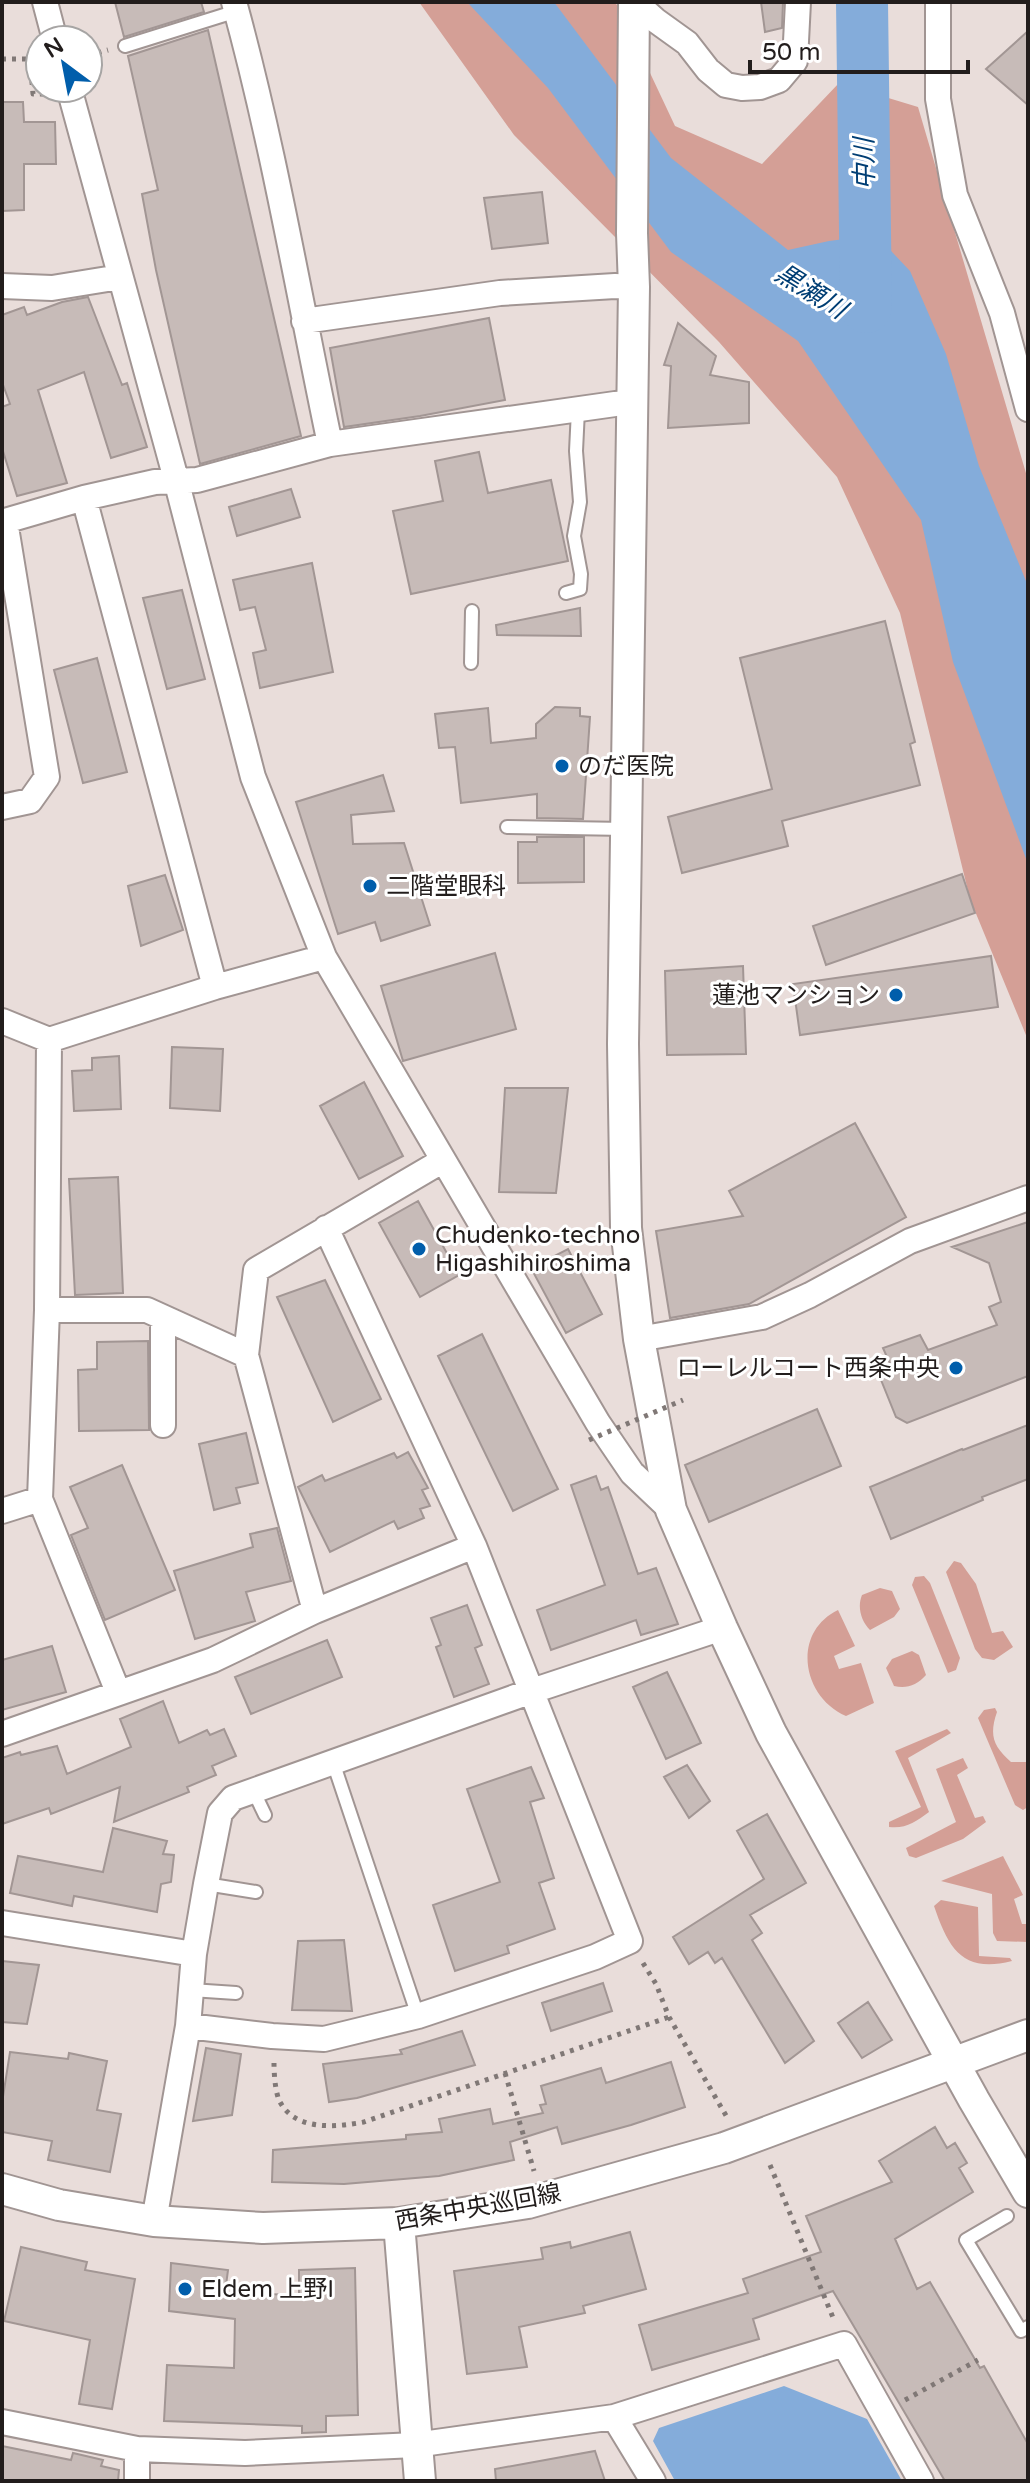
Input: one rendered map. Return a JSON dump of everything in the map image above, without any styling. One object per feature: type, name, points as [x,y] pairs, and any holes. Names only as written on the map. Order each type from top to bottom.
[{"type":"street","points":[[45,2],[51,24]]},
{"type":"street","points":[[798,2],[795,61],[779,80],[760,87],[742,88],[726,85],[708,70],[687,43],[634,8],[634,287],[623,1044],[626,1228],[639,1339],[671,1510],[771,1733],[1028,2192]]},
{"type":"street","points":[[938,2],[938,99],[955,195],[1002,313],[1028,409]]},
{"type":"street","points":[[235,7],[284,210],[330,444]]},
{"type":"street","points":[[73,104],[253,777],[324,957],[598,1423],[632,1473],[671,1510]]},
{"type":"street","points":[[2,286],[52,288],[120,277]]},
{"type":"street","points":[[304,321],[500,293],[634,287]]},
{"type":"street","points":[[2,807],[30,801],[47,777],[4,518],[174,480],[197,480],[330,444],[631,403]]},
{"type":"street","points":[[84,498],[215,987]]},
{"type":"street","points":[[2,1021],[49,1040],[215,987],[324,957]]},
{"type":"street","points":[[49,1040],[47,1310],[40,1499],[118,1692]]},
{"type":"street","points":[[315,1611],[246,1355],[256,1270],[442,1161]]},
{"type":"street","points":[[639,1339],[762,1317],[910,1241],[1028,1198]]},
{"type":"street","points":[[188,2026],[324,2039],[418,2016],[595,1957],[630,1941],[474,1546],[326,1228]]},
{"type":"street","points":[[47,1310],[147,1310],[246,1355]]},
{"type":"street","points":[[163,1318],[163,1425]]},
{"type":"street","points":[[2,1511],[40,1499]]},
{"type":"street","points":[[2,1734],[213,1660],[315,1611],[474,1546]]},
{"type":"street","points":[[154,2221],[188,2026],[194,1954],[206,1884],[220,1813],[233,1798],[532,1691],[722,1628]]},
{"type":"street","points":[[2,1923],[194,1954]]},
{"type":"street","name":"西条中央巡回線","points":[[2,2189],[59,2205],[154,2221],[263,2228],[399,2223],[528,2203],[724,2148],[1028,2035]]},
{"type":"street","points":[[399,2223],[420,2481]]},
{"type":"street","points":[[2,2422],[137,2449],[245,2453],[415,2445],[614,2417],[844,2344],[921,2481]]},
{"type":"street","points":[[614,2417],[653,2481]]},
{"type":"street","points":[[137,2449],[137,2481]]},
{"type":"lane","points":[[125,46],[235,7]]},
{"type":"lane","points":[[566,593],[580,589],[581,574],[574,536],[580,502],[576,451],[578,410]]},
{"type":"lane","points":[[471,663],[472,611]]},
{"type":"lane","points":[[507,827],[626,829]]},
{"type":"lane","points":[[333,1762],[418,2016]]},
{"type":"lane","points":[[253,1790],[265,1815]]},
{"type":"lane","points":[[206,1884],[256,1892]]},
{"type":"lane","points":[[191,1990],[236,1993]]},
{"type":"lane","points":[[1007,2216],[966,2240],[1021,2331],[1028,2327]]},
{"type":"path","points":[[2,59],[24,59]]},
{"type":"path","points":[[589,1440],[683,1400]]},
{"type":"path","points":[[630,1941],[656,1984],[669,2017],[728,2119]]},
{"type":"path","points":[[272,2036],[279,2100],[292,2116],[316,2126],[339,2127],[364,2122],[669,2017]]},
{"type":"path","points":[[505,2073],[535,2176]]},
{"type":"path","points":[[770,2165],[844,2344]]},
{"type":"path","points":[[883,2412],[978,2360]]},
{"type":"shaded area","points":[[419,2],[614,2],[675,126],[762,164],[839,83],[918,107],[1028,480],[1028,1040],[970,899],[900,613],[837,477],[719,342],[514,135]]},
{"type":"shaded area","points":[[954,1561],[961,1563],[976,1584],[992,1633],[1003,1631],[1013,1647],[994,1660],[982,1658],[975,1649],[946,1572]]},
{"type":"shaded area","points":[[924,1576],[930,1583],[960,1658],[956,1670],[948,1673],[912,1585],[915,1577]]},
{"type":"shaded area","points":[[880,1588],[892,1591],[900,1609],[894,1617],[870,1630],[861,1614],[862,1595]]},
{"type":"shaded area","points":[[838,1610],[855,1646],[834,1656],[839,1669],[861,1663],[874,1703],[846,1716],[831,1707],[820,1695],[808,1664],[808,1649],[813,1634],[823,1620]]},
{"type":"shaded area","points":[[912,1651],[919,1655],[926,1675],[912,1685],[894,1686],[886,1668],[892,1659]]},
{"type":"shaded area","points":[[995,1708],[993,1734],[1000,1751],[1011,1762],[1028,1762],[1028,1807],[1023,1810],[1015,1805],[978,1718],[984,1710]]},
{"type":"shaded area","points":[[947,1729],[951,1733],[908,1758],[929,1812],[905,1826],[889,1827],[889,1822],[921,1807],[895,1751]]},
{"type":"shaded area","points":[[963,1758],[968,1768],[957,1775],[975,1818],[983,1816],[986,1822],[963,1839],[916,1858],[909,1856],[906,1848],[956,1822],[936,1769]]},
{"type":"shaded area","points":[[1003,1856],[1023,1895],[1014,1899],[1022,1924],[1028,1924],[1028,1942],[997,1941],[993,1933],[992,1894],[941,1881]]},
{"type":"shaded area","points":[[941,1900],[978,1907],[979,1956],[1010,1958],[1012,1961],[981,1964],[960,1954],[946,1935],[934,1906]]},
{"type":"water","name":"黒瀬川","points":[[467,2],[554,2],[671,158],[788,250],[876,235],[910,271],[946,354],[979,466],[1028,586],[1028,864],[953,662],[921,520],[798,341],[671,252],[548,88]]},
{"type":"water","points":[[784,2386],[867,2419],[902,2481],[675,2481],[653,2441],[659,2428]]},
{"type":"building","points":[[115,2],[201,2],[204,12],[124,37]]},
{"type":"building","points":[[761,2],[783,2],[782,28],[765,32]]},
{"type":"building","points":[[208,30],[301,436],[200,464],[142,194],[158,190],[128,56]]},
{"type":"building","points":[[1028,31],[1028,105],[986,69]]},
{"type":"building","points":[[2,102],[23,102],[24,122],[55,122],[56,164],[24,164],[24,210],[2,211]]},
{"type":"building","points":[[542,192],[548,243],[492,249],[484,198]]},
{"type":"building","points":[[88,297],[122,385],[127,383],[147,447],[111,458],[84,372],[38,390],[67,483],[17,496],[2,448],[2,407],[10,404],[2,382],[2,315],[24,307],[27,315],[62,302]]},
{"type":"building","points":[[489,318],[505,400],[344,427],[330,348]]},
{"type":"building","points":[[678,323],[716,356],[710,375],[749,382],[749,423],[668,428],[671,366],[664,365]]},
{"type":"building","points":[[479,452],[488,493],[551,480],[568,561],[411,594],[393,511],[443,501],[435,461]]},
{"type":"building","points":[[291,489],[300,517],[237,536],[229,507]]},
{"type":"building","points":[[312,563],[333,672],[260,688],[253,653],[266,650],[255,607],[240,610],[233,580]]},
{"type":"building","points":[[182,590],[205,679],[167,689],[143,598]]},
{"type":"building","points":[[580,608],[581,636],[497,635],[496,625]]},
{"type":"building","points":[[885,621],[915,742],[910,744],[920,785],[782,821],[788,846],[682,873],[668,817],[772,789],[740,658]]},
{"type":"building","points":[[97,658],[127,772],[83,783],[54,670]]},
{"type":"building","points":[[555,707],[580,708],[580,716],[590,717],[583,819],[537,818],[537,794],[461,803],[455,747],[439,748],[435,714],[488,708],[491,743],[536,738],[536,724]]},
{"type":"building","name":"二階堂眼科","points":[[383,775],[394,811],[351,815],[353,844],[404,843],[430,925],[381,941],[375,922],[338,934],[296,802]]},
{"type":"building","points":[[537,837],[584,837],[584,882],[518,883],[518,842],[537,842]]},
{"type":"building","points":[[962,874],[975,913],[826,965],[813,926]]},
{"type":"building","points":[[165,875],[183,930],[141,946],[128,886]]},
{"type":"building","points":[[495,953],[516,1029],[403,1061],[381,986]]},
{"type":"building","name":"蓮池マンション","points":[[991,956],[998,1007],[800,1035],[793,984]]},
{"type":"building","points":[[743,966],[746,1054],[667,1055],[665,971]]},
{"type":"building","points":[[172,1047],[223,1049],[220,1111],[170,1108]]},
{"type":"building","points":[[119,1056],[121,1109],[74,1111],[72,1071],[92,1070],[92,1058]]},
{"type":"building","points":[[364,1082],[403,1156],[359,1179],[320,1106]]},
{"type":"building","points":[[505,1088],[568,1088],[556,1193],[499,1192]]},
{"type":"building","points":[[855,1123],[906,1217],[749,1304],[670,1318],[656,1231],[743,1216],[729,1191]]},
{"type":"building","points":[[118,1177],[123,1293],[75,1295],[69,1179]]},
{"type":"building","name":"Chudenko-techno Higashihiroshima","points":[[418,1201],[459,1275],[420,1297],[379,1223]]},
{"type":"building","name":"ローレルコート西条中央","points":[[1028,1222],[1028,1376],[907,1423],[896,1417],[877,1370],[891,1366],[883,1348],[920,1335],[928,1350],[997,1325],[989,1307],[1001,1302],[989,1263],[952,1247]]},
{"type":"building","points":[[568,1249],[602,1314],[566,1333],[531,1268]]},
{"type":"building","points":[[325,1280],[381,1399],[333,1422],[277,1297]]},
{"type":"building","points":[[482,1334],[558,1489],[513,1511],[438,1356]]},
{"type":"building","points":[[148,1341],[149,1430],[79,1431],[78,1370],[97,1369],[97,1342]]},
{"type":"building","points":[[817,1409],[841,1466],[709,1522],[685,1465]]},
{"type":"building","points":[[1028,1425],[1028,1479],[891,1539],[870,1487]]},
{"type":"building","points":[[246,1433],[258,1483],[236,1488],[240,1503],[214,1510],[199,1444]]},
{"type":"building","points":[[408,1452],[428,1488],[422,1490],[430,1506],[420,1509],[424,1518],[398,1529],[394,1521],[330,1552],[298,1487],[322,1475],[325,1481],[394,1453],[397,1458]]},
{"type":"building","points":[[122,1465],[175,1590],[105,1620],[71,1535],[88,1528],[70,1487]]},
{"type":"building","points":[[596,1476],[601,1490],[608,1487],[638,1574],[656,1568],[678,1624],[641,1635],[636,1620],[551,1650],[537,1610],[605,1585],[571,1485]]},
{"type":"building","points":[[277,1528],[291,1581],[246,1592],[255,1621],[195,1639],[174,1571],[253,1547],[250,1534]]},
{"type":"building","points":[[467,1605],[482,1645],[475,1648],[489,1684],[454,1697],[436,1647],[441,1645],[431,1618]]},
{"type":"building","points":[[327,1640],[342,1677],[251,1714],[235,1677]]},
{"type":"building","points":[[52,1646],[66,1692],[2,1710],[2,1660]]},
{"type":"building","points":[[667,1672],[701,1743],[666,1759],[633,1687]]},
{"type":"building","points":[[163,1701],[179,1743],[207,1730],[210,1735],[224,1729],[236,1756],[212,1766],[216,1775],[187,1787],[189,1792],[114,1822],[120,1787],[51,1814],[49,1808],[2,1824],[2,1758],[57,1746],[67,1774],[131,1747],[120,1719]]},
{"type":"building","points":[[687,1765],[710,1801],[689,1818],[664,1777]]},
{"type":"building","points":[[531,1767],[544,1798],[530,1802],[554,1878],[539,1883],[555,1929],[507,1946],[509,1953],[455,1971],[433,1905],[500,1882],[467,1789]]},
{"type":"building","points":[[767,1814],[806,1883],[750,1915],[762,1933],[752,1940],[814,2041],[785,2063],[722,1958],[715,1963],[708,1952],[689,1964],[673,1937],[764,1879],[737,1831]]},
{"type":"building","points":[[113,1828],[167,1841],[163,1854],[174,1855],[171,1882],[161,1884],[157,1912],[74,1896],[72,1906],[10,1893],[18,1856],[103,1872]]},
{"type":"building","points":[[344,1940],[352,2011],[292,2010],[298,1941]]},
{"type":"building","points":[[2,1961],[39,1965],[27,2024],[2,2022]]},
{"type":"building","points":[[603,1983],[612,2011],[551,2031],[542,2003]]},
{"type":"building","points":[[868,2002],[892,2040],[862,2058],[838,2023]]},
{"type":"building","points":[[462,2031],[475,2065],[357,2098],[329,2102],[323,2064],[402,2054],[400,2050]]},
{"type":"building","points":[[206,2048],[241,2054],[232,2115],[193,2121]]},
{"type":"building","points":[[10,2052],[68,2059],[69,2053],[107,2061],[97,2110],[121,2114],[110,2172],[48,2160],[52,2141],[2,2132],[2,2103]]},
{"type":"building","points":[[671,2062],[685,2107],[631,2125],[562,2144],[557,2127],[510,2142],[514,2160],[439,2176],[344,2184],[272,2182],[273,2150],[406,2139],[406,2135],[442,2132],[439,2119],[490,2109],[493,2124],[543,2113],[540,2105],[546,2104],[541,2086],[601,2068],[606,2083]]},
{"type":"building","points":[[935,2127],[947,2148],[955,2143],[967,2163],[959,2168],[973,2192],[895,2239],[917,2289],[930,2282],[980,2368],[984,2366],[1028,2444],[1028,2481],[945,2481],[833,2291],[753,2319],[759,2339],[652,2370],[639,2325],[748,2293],[743,2279],[821,2252],[806,2216],[892,2182],[879,2161]]},
{"type":"building","points":[[630,2232],[646,2289],[583,2306],[585,2313],[519,2327],[527,2367],[467,2374],[454,2271],[543,2259],[541,2248],[570,2242],[571,2248]]},
{"type":"building","points":[[21,2247],[87,2262],[85,2270],[135,2279],[112,2409],[79,2404],[90,2340],[4,2321]]},
{"type":"building","points":[[171,2263],[228,2270],[225,2293],[299,2295],[299,2270],[355,2268],[358,2415],[326,2416],[326,2432],[302,2433],[302,2426],[164,2421],[167,2365],[234,2368],[235,2319],[169,2311]]},
{"type":"building","points":[[2,2446],[71,2460],[73,2453],[103,2460],[101,2466],[119,2470],[118,2481],[2,2481]]},
{"type":"building","points":[[595,2451],[605,2481],[496,2481],[495,2469]]},
{"type":"waterway","name":"中川","points":[[862,2],[866,307]]},
{"type":"place","name":"のだ医院","points":[[562,766]]},
{"type":"place","name":"二階堂眼科","points":[[370,886]]},
{"type":"place","name":"蓮池マンション","points":[[896,995]]},
{"type":"place","name":"Chudenko-techno Higashihiroshima","points":[[419,1249]]},
{"type":"place","name":"ローレルコート西条中央","points":[[956,1368]]},
{"type":"place","name":"Eldem 上野I","points":[[185,2289]]}]
